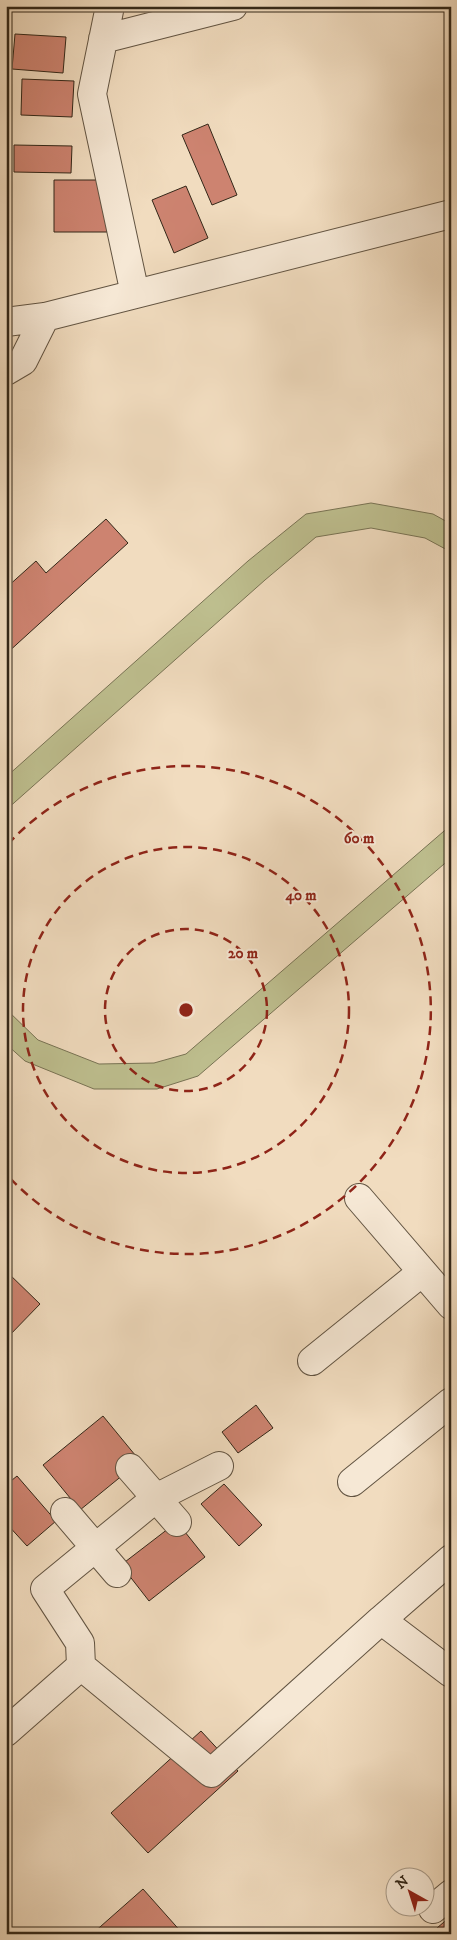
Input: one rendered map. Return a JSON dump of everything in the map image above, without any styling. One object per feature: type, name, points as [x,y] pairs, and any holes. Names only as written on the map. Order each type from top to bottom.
[{"type":"street","points":[[110,6],[92,94],[135,294]]},
{"type":"street","points":[[103,39],[233,6]]},
{"type":"street","points":[[6,322],[45,317],[451,214]]},
{"type":"street","points":[[6,371],[23,361],[45,317]]},
{"type":"street","points":[[359,1198],[451,1305]]},
{"type":"street","points":[[312,1361],[422,1272]]},
{"type":"street","points":[[352,1482],[451,1402]]},
{"type":"street","points":[[219,1466],[156,1498],[45,1589],[80,1643],[81,1666],[211,1773],[451,1559]]},
{"type":"street","points":[[130,1468],[177,1522]]},
{"type":"street","points":[[65,1512],[117,1573]]},
{"type":"street","points":[[381,1620],[451,1673]]},
{"type":"street","points":[[6,1732],[81,1666]]},
{"type":"green space","points":[[371,503],[433,514],[451,524],[451,552],[425,538],[371,528],[316,537],[6,810],[6,777],[248,561],[306,514]]},
{"type":"green space","points":[[451,825],[451,858],[198,1076],[157,1089],[94,1089],[25,1061],[6,1044],[6,1009],[38,1040],[99,1064],[154,1063],[186,1054]]},
{"type":"building","points":[[15,34],[66,37],[63,73],[12,69]]},
{"type":"building","points":[[22,79],[74,81],[72,117],[21,115]]},
{"type":"building","points":[[208,124],[237,195],[212,205],[182,135]]},
{"type":"building","points":[[14,145],[72,146],[71,173],[14,172]]},
{"type":"building","points":[[54,180],[107,180],[107,232],[54,232]]},
{"type":"building","points":[[186,186],[208,238],[174,253],[152,200]]},
{"type":"building","points":[[106,519],[128,543],[6,654],[6,609],[9,606],[6,603],[6,588],[36,561],[46,573]]},
{"type":"building","points":[[6,1271],[40,1304],[6,1339]]},
{"type":"building","points":[[256,1405],[273,1428],[238,1453],[222,1432]]},
{"type":"building","points":[[103,1416],[140,1461],[80,1510],[43,1465]]},
{"type":"building","points":[[17,1476],[56,1521],[27,1546],[6,1523],[6,1485]]},
{"type":"building","points":[[224,1484],[262,1525],[239,1546],[201,1504]]},
{"type":"building","points":[[177,1522],[205,1557],[149,1601],[121,1565]]},
{"type":"building","points":[[201,1731],[238,1771],[148,1853],[111,1813]]},
{"type":"building","points":[[143,1889],[183,1934],[92,1934]]},
{"type":"building","points":[[451,1916],[451,1934],[442,1934],[437,1928]]}]
